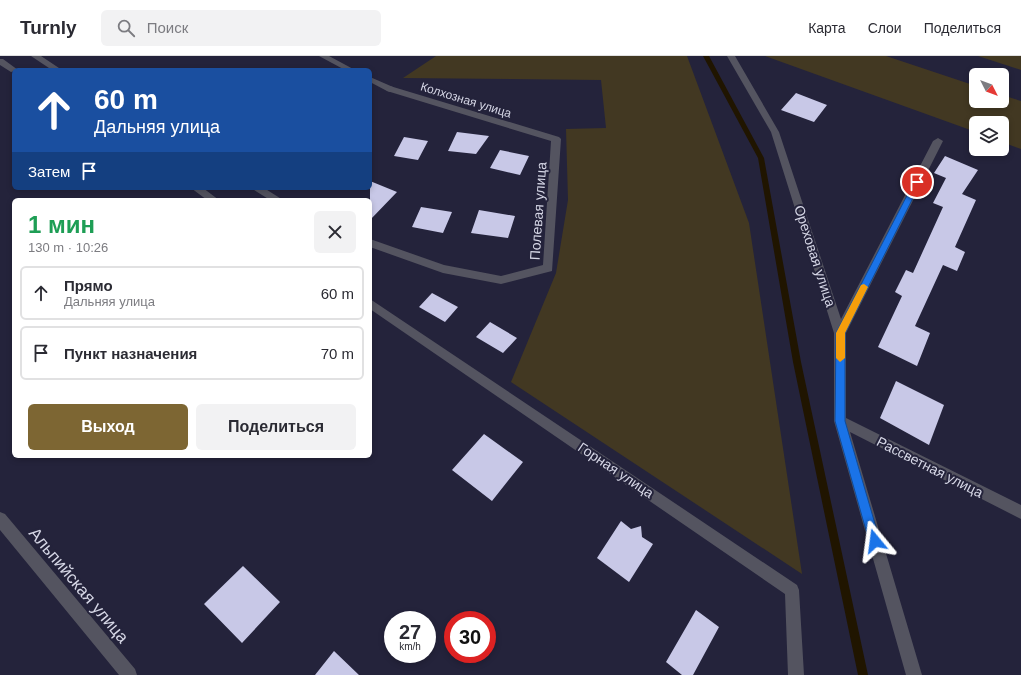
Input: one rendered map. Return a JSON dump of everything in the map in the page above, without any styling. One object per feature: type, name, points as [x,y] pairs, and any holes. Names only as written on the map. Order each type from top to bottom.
[{"type":"street","points":[[35,56],[55,68]]},
{"type":"street","points":[[323,56],[348,68]]},
{"type":"street","name":"Ореховая улица","points":[[732,56],[775,132],[840,333],[840,421],[914,675]]},
{"type":"street","points":[[2,61],[12,68]]},
{"type":"street","name":"Колхозная улица","points":[[372,80],[390,89],[556,139]]},
{"type":"street","name":"Полевая улица","points":[[372,244],[443,269],[501,280],[548,268],[556,139]]},
{"type":"street","points":[[840,333],[938,141]]},
{"type":"street","points":[[199,190],[211,198]]},
{"type":"street","points":[[260,190],[274,198]]},
{"type":"street","name":"Горная улица","points":[[372,304],[792,590],[796,675]]},
{"type":"street","name":"Рассветная улица","points":[[840,421],[1021,512]]},
{"type":"street","name":"Альпийская улица","points":[[0,519],[129,675]]},
{"type":"shaded area","points":[[436,56],[687,56],[749,223],[802,574],[511,382],[556,273],[568,200],[566,129],[606,128],[601,80],[403,78]]},
{"type":"shaded area","points":[[765,56],[886,56],[969,84],[969,108],[1009,108],[1009,97],[1021,101],[1021,149],[1009,145],[1009,116],[969,116],[969,129]]},
{"type":"shaded area","points":[[978,56],[1021,56],[1021,70]]},
{"type":"building","points":[[796,93],[827,105],[814,122],[781,110]]},
{"type":"building","points":[[457,132],[489,136],[476,154],[448,151]]},
{"type":"building","points":[[404,137],[428,141],[418,160],[394,156]]},
{"type":"building","points":[[500,150],[529,156],[520,175],[490,168]]},
{"type":"building","points":[[945,156],[978,170],[962,194],[976,200],[955,247],[965,252],[957,271],[943,265],[915,326],[930,333],[917,366],[878,347],[902,296],[895,292],[906,270],[913,273],[943,207],[933,203],[946,178],[934,173]]},
{"type":"building","points":[[372,182],[397,192],[372,218],[372,198],[370,198]]},
{"type":"building","points":[[421,207],[452,212],[443,233],[412,227]]},
{"type":"building","points":[[479,210],[515,216],[508,238],[471,233]]},
{"type":"building","points":[[432,293],[458,307],[445,322],[419,307]]},
{"type":"building","points":[[490,322],[517,338],[503,353],[476,337]]},
{"type":"building","points":[[896,381],[944,405],[929,445],[880,418]]},
{"type":"building","points":[[484,434],[523,462],[492,501],[452,470]]},
{"type":"building","points":[[621,521],[631,529],[641,526],[642,537],[653,544],[629,582],[597,558]]},
{"type":"building","points":[[243,566],[280,602],[242,643],[204,604]]},
{"type":"building","points":[[696,610],[719,627],[693,675],[682,675],[666,662]]},
{"type":"building","points":[[334,651],[359,675],[315,675]]},
{"type":"waterway","points":[[706,56],[761,158],[797,362],[863,675]]},
{"type":"slow traffic","points":[[840,358],[840,333],[864,287]]},
{"type":"route","points":[[875,541],[840,421],[840,333],[917,182]]}]
